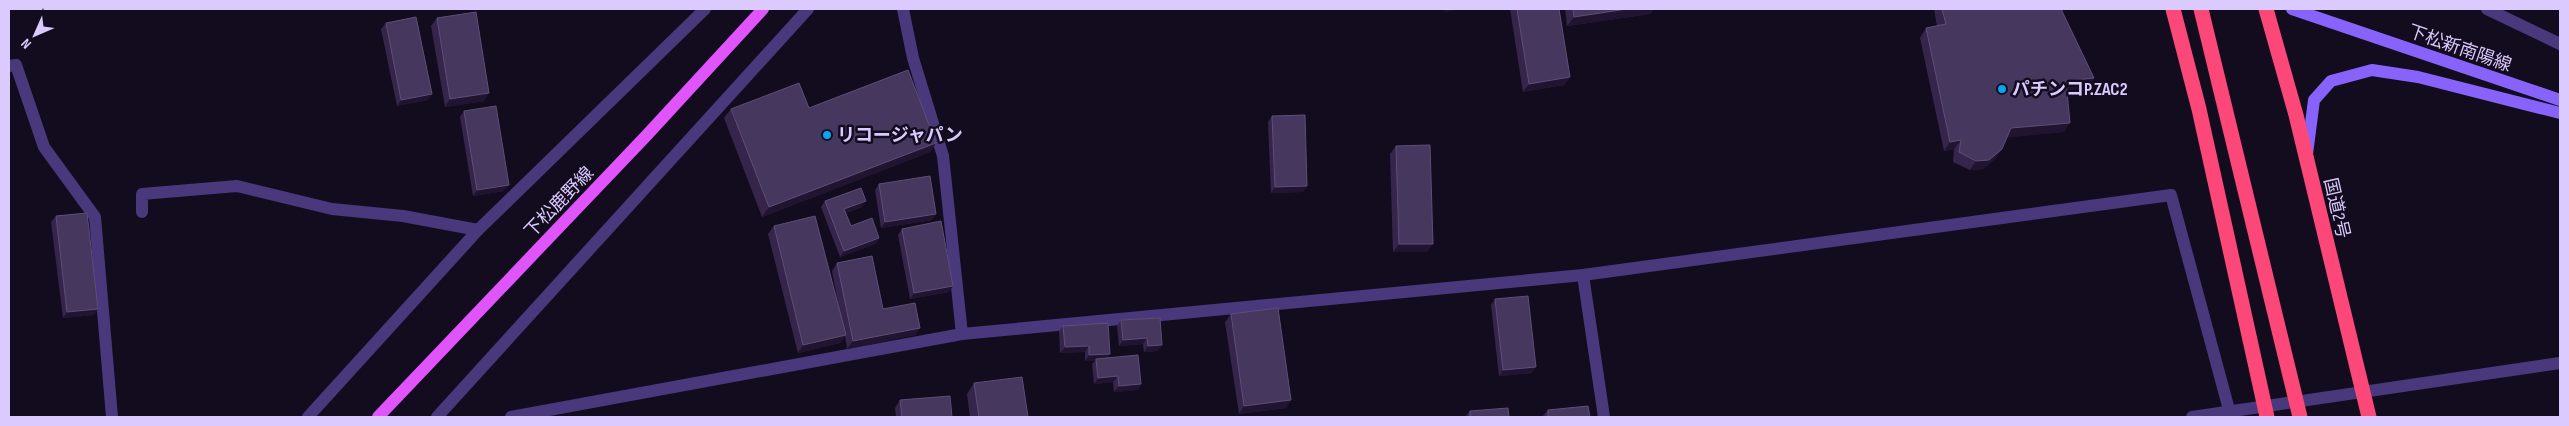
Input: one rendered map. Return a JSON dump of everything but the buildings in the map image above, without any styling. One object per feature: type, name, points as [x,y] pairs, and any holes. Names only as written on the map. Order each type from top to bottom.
[{"type":"highway","points":[[2173,9],[2199,109],[2265,413]]},
{"type":"highway","points":[[2201,9],[2300,417]]},
{"type":"highway","name":"国道2号","points":[[2266,9],[2306,158],[2369,417]]},
{"type":"main road","name":"下松鹿野線","points":[[378,417],[646,136],[763,9]]},
{"type":"main road","name":"下松新南陽線","points":[[2292,9],[2560,100]]},
{"type":"main road","points":[[2306,158],[2314,100],[2331,82],[2372,70],[2418,77],[2560,113]]},
{"type":"street","points":[[308,417],[478,230],[704,9]]},
{"type":"street","points":[[437,417],[808,9]]},
{"type":"street","points":[[903,9],[913,58],[943,156],[962,334]]},
{"type":"street","points":[[2487,9],[2560,44]]},
{"type":"street","points":[[9,66],[16,65],[44,147],[95,217],[112,417]]},
{"type":"street","points":[[142,212],[142,194],[238,186],[332,209],[403,216],[478,230]]},
{"type":"street","points":[[511,417],[962,334],[1584,275],[2172,195],[2230,415]]},
{"type":"street","points":[[1584,275],[1604,417]]},
{"type":"street","points":[[2192,417],[2265,413],[2362,393],[2560,363]]},
{"type":"place","name":"パチンコP.ZAC2","points":[[2002,89]]},
{"type":"place","name":"リコージャパン","points":[[827,135]]}]
